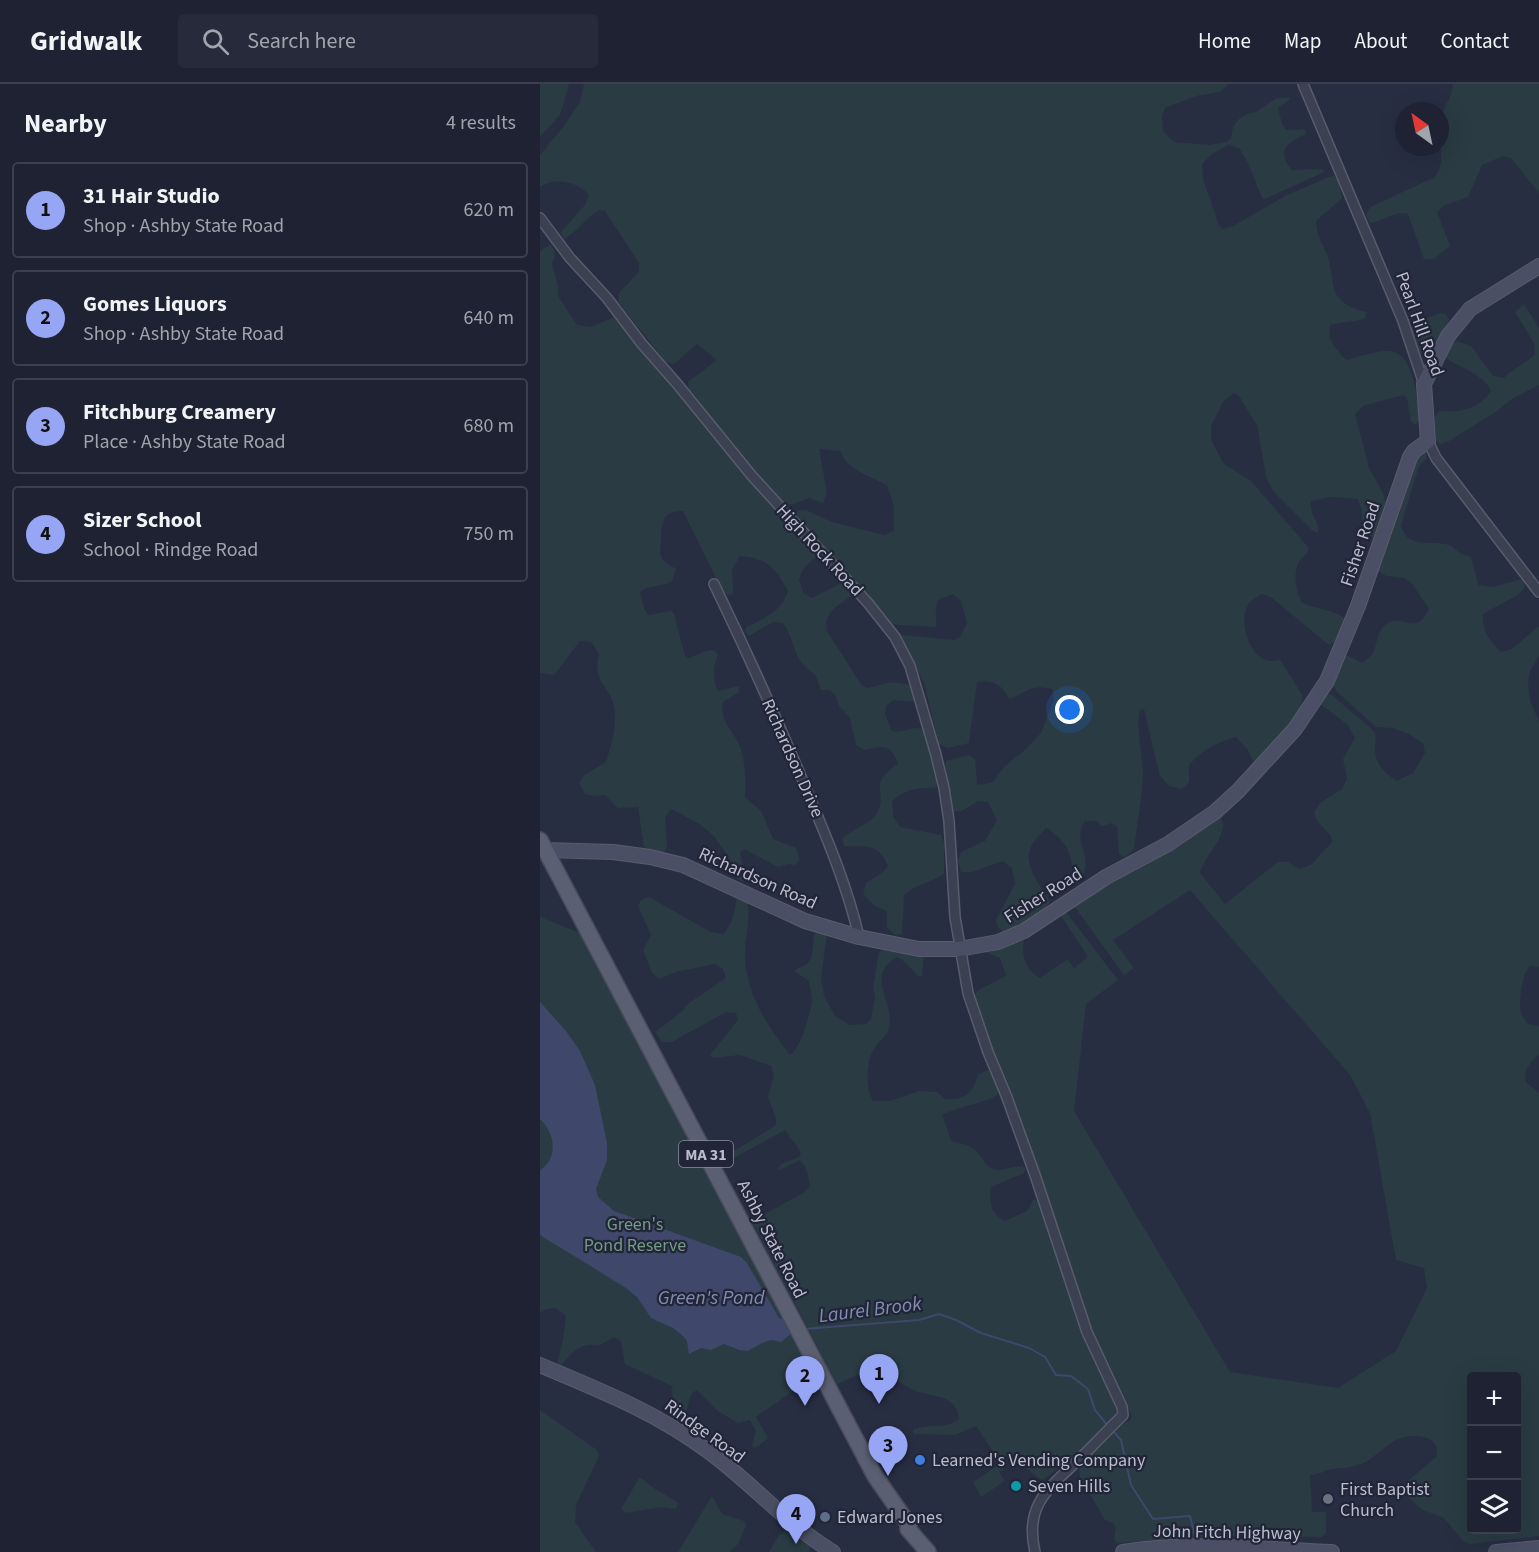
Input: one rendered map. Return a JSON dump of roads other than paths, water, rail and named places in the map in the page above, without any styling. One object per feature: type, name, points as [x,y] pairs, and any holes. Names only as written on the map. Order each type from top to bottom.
[{"type":"main road","name":"Ashby State Road","points":[[542,846],[875,1476],[909,1525],[908,1529],[928,1552]]},
{"type":"main road","name":"Ashby State Road","points":[[909,1525],[913,1525],[938,1552]]},
{"type":"street","name":"Pearl Hill Road","points":[[1303,84],[1403,321],[1424,384],[1428,441],[1436,458],[1539,592]]},
{"type":"street","name":"High Rock Road","points":[[540,218],[570,258],[608,298],[642,344],[739,460],[842,576],[864,597],[895,637],[914,675],[944,788],[950,826],[953,900],[959,949]]},
{"type":"street","points":[[1424,384],[1449,336],[1466,312],[1539,266]]},
{"type":"street","name":"Fisher Road","points":[[959,949],[998,942],[1024,931],[1107,877],[1168,844],[1215,812],[1295,729],[1327,681],[1358,606],[1409,460],[1414,451],[1428,441]]},
{"type":"street","name":"Richardson Drive","points":[[714,584],[827,834],[859,937]]},
{"type":"street","name":"Richardson Road","points":[[542,846],[650,856],[682,865],[805,921],[859,937],[919,949],[959,949]]},
{"type":"street","points":[[959,949],[968,993],[979,1029],[1035,1175],[1087,1332],[1122,1407],[1122,1413],[1116,1422],[1044,1493],[1033,1516],[1032,1535],[1035,1552]]},
{"type":"street","name":"Rindge Road","points":[[540,1365],[636,1406],[674,1426],[710,1453],[802,1531],[833,1552]]},
{"type":"street","name":"John Fitch Highway","points":[[1123,1552],[1208,1546],[1332,1552]]},
{"type":"street","points":[[1496,1552],[1539,1548]]},
{"type":"water","name":"Green's Pond","points":[[540,1002],[566,1031],[580,1051],[595,1085],[607,1143],[607,1160],[596,1189],[598,1197],[614,1211],[741,1257],[747,1263],[779,1318],[786,1321],[792,1333],[781,1342],[771,1340],[748,1351],[724,1344],[711,1350],[701,1348],[689,1354],[687,1341],[682,1335],[673,1328],[651,1318],[637,1297],[626,1288],[540,1235],[540,1170],[550,1159],[553,1145],[549,1131],[540,1119]]},
{"type":"waterway","name":"Laurel Brook","points":[[804,1329],[919,1320],[939,1314],[981,1333],[1029,1348],[1045,1357],[1056,1375],[1071,1376],[1088,1389],[1095,1410],[1108,1426]]},
{"type":"waterway","name":"Laurel Brook","points":[[1112,1430],[1121,1440],[1131,1485],[1153,1519],[1190,1516],[1196,1540]]},
{"type":"place","name":"31 Hair Studio","points":[[879,1404]]},
{"type":"place","name":"Gomes Liquors","points":[[805,1406]]},
{"type":"place","name":"Learned's Vending Company","points":[[920,1460]]},
{"type":"place","name":"Fitchburg Creamery","points":[[888,1476]]},
{"type":"place","name":"Seven Hills","points":[[1016,1486]]},
{"type":"place","name":"First Baptist Church","points":[[1328,1499]]},
{"type":"place","name":"Edward Jones","points":[[825,1517]]},
{"type":"place","name":"Sizer School","points":[[796,1544]]},
{"type":"park label","name":"Green's Pond Reserve","points":[[635,1234]]}]
